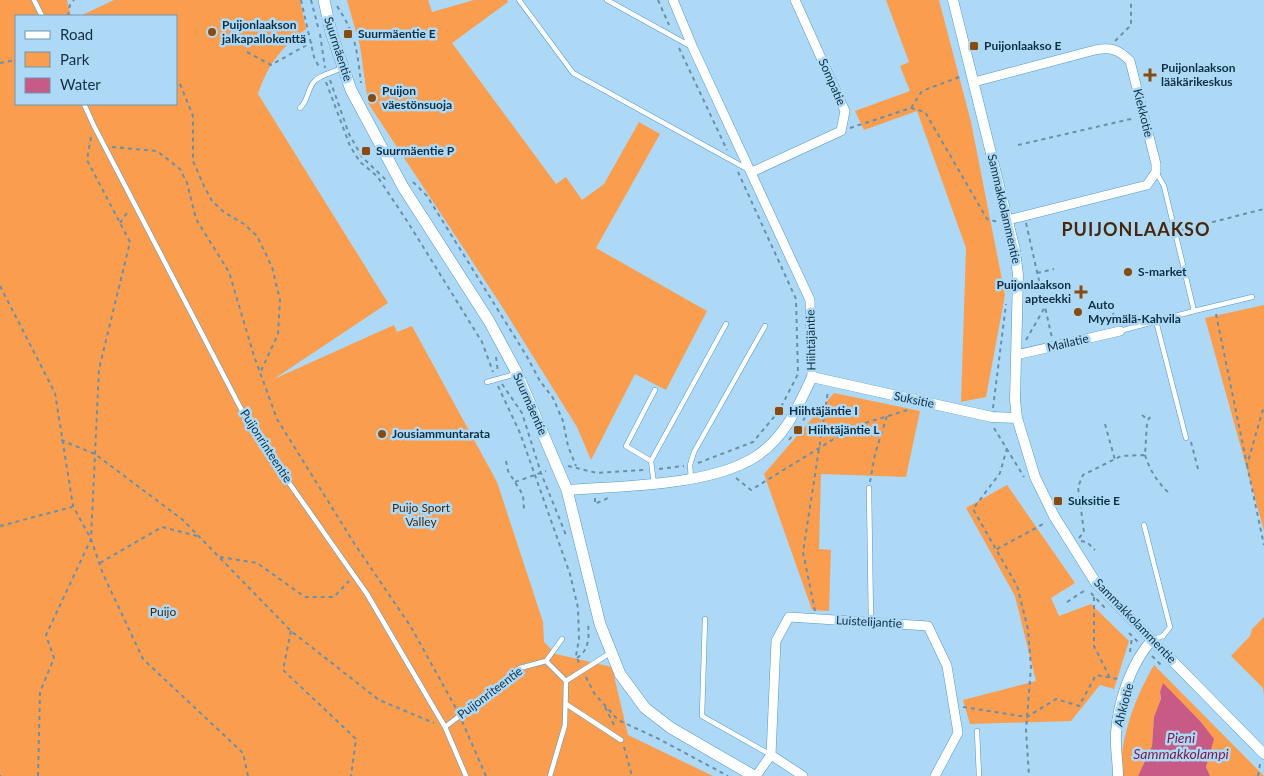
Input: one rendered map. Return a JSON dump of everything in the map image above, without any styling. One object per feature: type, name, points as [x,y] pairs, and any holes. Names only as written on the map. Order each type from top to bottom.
[{"type":"main road","name":"Suurmäentie","points":[[324,0],[331,32],[351,90],[403,187],[489,321],[517,373],[558,466],[567,490],[600,624],[620,674],[645,708],[671,728],[755,776]]},
{"type":"street","name":"Hiihtäjäntie","points":[[567,490],[654,484],[691,479],[734,467],[755,457],[774,440],[793,418],[812,377],[810,300],[693,48],[673,0]]},
{"type":"street","name":"Sompatie","points":[[795,0],[844,111],[841,131]]},
{"type":"street","name":"Sammakkolammentie","points":[[953,0],[1015,250],[1018,275],[1015,400],[1017,418],[1035,477],[1059,524],[1096,583],[1264,754]]},
{"type":"street","points":[[974,82],[1030,66],[1110,48]]},
{"type":"street","name":"Kiekkotie","points":[[1110,48],[1120,52],[1130,60],[1156,172]]},
{"type":"street","points":[[752,172],[841,131]]},
{"type":"street","points":[[1008,220],[1134,190],[1147,185],[1156,172]]},
{"type":"street","name":"Mailatie","points":[[1016,355],[1118,328]]},
{"type":"street","name":"Suksitie","points":[[812,377],[992,417],[1017,418]]},
{"type":"street","name":"Luistelijantie","points":[[771,755],[776,640],[789,617],[928,626],[947,666],[958,733],[935,776]]},
{"type":"street","name":"Ahkiotie","points":[[1118,776],[1116,732],[1124,694],[1144,648],[1152,640]]},
{"type":"street","points":[[755,776],[771,755],[803,776]]},
{"type":"lane","points":[[34,0],[42,15]]},
{"type":"lane","points":[[519,0],[573,73],[752,172]]},
{"type":"lane","points":[[611,1],[693,48]]},
{"type":"lane","points":[[300,108],[305,103],[314,80],[343,68]]},
{"type":"lane","name":"Puijonrinteentie","points":[[84,105],[252,430],[354,576],[445,727],[466,776]]},
{"type":"lane","points":[[1156,172],[1164,186],[1194,311]]},
{"type":"lane","points":[[1118,328],[1252,298]]},
{"type":"lane","points":[[1156,321],[1186,438]]},
{"type":"lane","points":[[654,484],[651,461],[726,324]]},
{"type":"lane","points":[[691,479],[690,465],[694,452],[765,326]]},
{"type":"lane","points":[[487,382],[517,373]]},
{"type":"lane","points":[[651,461],[626,446],[655,390]]},
{"type":"lane","points":[[869,488],[871,622]]},
{"type":"lane","points":[[1144,525],[1170,627],[1163,636],[1152,640]]},
{"type":"lane","points":[[705,619],[702,716],[771,755]]},
{"type":"lane","points":[[550,776],[566,725],[566,681],[546,661],[562,639]]},
{"type":"lane","points":[[566,681],[611,652]]},
{"type":"lane","name":"Puijonriteentie","points":[[445,727],[466,711],[467,713],[520,668],[546,661]]},
{"type":"lane","points":[[566,704],[622,740]]},
{"type":"lane","points":[[977,731],[979,776]]},
{"type":"path","points":[[68,15],[70,5],[74,0]]},
{"type":"path","points":[[301,0],[314,57],[326,76],[350,134],[362,157],[390,183]]},
{"type":"path","points":[[311,0],[320,36],[323,65],[350,146],[360,162],[377,176],[482,342],[520,432],[564,557],[578,608],[579,639],[576,657],[594,693],[618,720],[659,739],[728,776]]},
{"type":"path","points":[[335,0],[351,28],[358,55],[362,88]]},
{"type":"path","points":[[515,482],[558,466],[576,466],[597,473],[653,470],[690,465],[709,460],[753,442],[782,406],[798,374],[796,299],[658,0]]},
{"type":"path","points":[[1110,48],[1131,26],[1131,0]]},
{"type":"path","points":[[247,52],[271,65],[312,42]]},
{"type":"path","points":[[0,63],[15,60]]},
{"type":"path","points":[[911,108],[922,90],[962,76]]},
{"type":"path","points":[[180,84],[193,116],[193,161],[204,186],[212,201],[257,236],[272,267],[280,300],[278,334],[261,370]]},
{"type":"path","points":[[841,131],[911,108],[925,112],[987,219],[1000,223],[997,214]]},
{"type":"path","points":[[1018,145],[1130,119]]},
{"type":"path","points":[[38,776],[40,692],[54,658],[46,635],[91,539],[98,369],[130,242],[87,160],[94,126]]},
{"type":"path","points":[[105,148],[120,146],[158,151],[180,169],[187,183],[196,219],[229,272],[254,356],[261,370],[277,419],[354,543],[411,627],[460,716],[486,776]]},
{"type":"path","points":[[411,179],[427,196],[526,355],[540,381],[553,398],[563,421],[568,446],[576,466]]},
{"type":"path","points":[[120,223],[134,203]]},
{"type":"path","points":[[1175,232],[1264,210]]},
{"type":"path","points":[[1026,223],[1051,333]]},
{"type":"path","points":[[1037,273],[1054,270]]},
{"type":"path","points":[[0,286],[55,393],[73,506],[91,539],[143,659],[243,753],[248,776]]},
{"type":"path","points":[[1006,303],[992,424],[1026,480]]},
{"type":"path","points":[[1214,306],[1264,544]]},
{"type":"path","points":[[1025,342],[1045,307]]},
{"type":"path","points":[[1112,313],[1118,328]]},
{"type":"path","points":[[496,351],[498,379],[522,413],[541,473],[568,539]]},
{"type":"path","points":[[817,619],[803,552],[821,446],[828,389]]},
{"type":"path","points":[[1247,465],[1264,406]]},
{"type":"path","points":[[732,475],[751,490],[855,426],[918,407]]},
{"type":"path","points":[[1142,415],[1148,420]]},
{"type":"path","points":[[869,488],[875,454],[887,416]]},
{"type":"path","points":[[1148,420],[1154,416]]},
{"type":"path","points":[[1148,420],[1145,455],[1148,467],[1160,485],[1170,494]]},
{"type":"path","points":[[1105,424],[1115,460]]},
{"type":"path","points":[[61,440],[95,454],[183,520],[291,630],[379,700],[445,727]]},
{"type":"path","points":[[1007,448],[1000,474],[973,509],[1017,586],[1028,629],[1031,667],[1027,717],[1029,776]]},
{"type":"path","points":[[1079,538],[1084,532],[1078,487],[1083,475],[1120,456],[1145,455]]},
{"type":"path","points":[[506,461],[508,471],[523,494],[524,510]]},
{"type":"path","points":[[0,526],[73,506]]},
{"type":"path","points":[[997,549],[1048,521]]},
{"type":"path","points":[[100,563],[162,527],[200,536]]},
{"type":"path","points":[[1081,541],[1087,542],[1095,550]]},
{"type":"path","points":[[219,557],[257,563],[305,597],[334,598],[354,576]]},
{"type":"path","points":[[1067,602],[1087,589],[1110,613]]},
{"type":"path","points":[[1094,597],[1094,646],[1110,678]]},
{"type":"path","points":[[576,657],[585,649],[588,641],[588,618]]},
{"type":"path","points":[[291,630],[282,670],[356,739],[351,776]]},
{"type":"path","points":[[1128,631],[1164,668]]},
{"type":"path","points":[[953,705],[1027,717],[1056,699],[1079,706],[1096,675],[1120,680]]},
{"type":"path","points":[[1258,776],[1260,762],[1264,766]]},
{"type":"green space","points":[[0,0],[67,0],[71,15],[15,15],[15,105],[178,105],[178,15],[82,15],[114,0],[300,0],[306,29],[276,57],[266,74],[258,94],[388,303],[274,379],[394,325],[397,332],[412,326],[497,482],[543,622],[544,642],[556,654],[612,667],[628,735],[713,776],[0,776]]},
{"type":"green space","points":[[347,0],[428,0],[432,12],[474,0],[507,0],[508,2],[452,43],[556,184],[566,177],[582,200],[604,184],[639,122],[660,134],[596,248],[707,311],[666,390],[635,374],[591,460],[577,427],[501,305],[368,103],[360,46]]},
{"type":"green space","points":[[886,0],[939,0],[971,122],[1005,295],[986,397],[961,402],[966,248],[917,111],[864,130],[855,111],[910,91],[900,66],[909,62]]},
{"type":"green space","points":[[1264,305],[1264,531],[1205,318]]},
{"type":"green space","points":[[834,393],[920,411],[906,477],[821,474],[819,549],[831,550],[829,611],[812,610],[764,474]]},
{"type":"green space","points":[[1007,485],[1075,583],[1051,598],[1059,616],[1091,604],[1129,641],[1114,689],[1100,685],[1071,721],[970,724],[963,700],[1036,681],[1015,596],[966,508]]},
{"type":"green space","points":[[1264,617],[1264,695],[1263,688],[1231,656],[1250,636],[1252,629]]},
{"type":"green space","points":[[1154,665],[1264,776],[1210,776],[1206,767],[1213,739],[1201,722],[1163,684],[1160,692],[1161,703],[1154,717],[1152,746],[1138,776],[1121,776],[1123,747],[1130,718]]},
{"type":"water","name":"Pieni Sammakkolampi","points":[[1163,683],[1201,722],[1214,739],[1206,767],[1210,776],[1138,776],[1152,746],[1154,717],[1161,699],[1160,692]]},
{"type":"place","name":"Puijonlaakson jalkapallokenttä","points":[[212,32]]},
{"type":"place","name":"Suurmäentie E","points":[[348,34]]},
{"type":"place","name":"Puijonlaakso E","points":[[974,46]]},
{"type":"place","name":"Puijonlaakson lääkärikeskus","points":[[1150,75]]},
{"type":"place","name":"Puijon väestönsuoja","points":[[372,98]]},
{"type":"place","name":"Suurmäentie P","points":[[366,151]]},
{"type":"place","name":"S-market","points":[[1128,272]]},
{"type":"place","name":"Puijonlaakson apteekki","points":[[1081,292]]},
{"type":"place","name":"Auto Myymälä-Kahvila","points":[[1078,312]]},
{"type":"place","name":"Hiihtäjäntie I","points":[[779,411]]},
{"type":"place","name":"Hiihtäjäntie L","points":[[798,430]]},
{"type":"place","name":"Jousiammuntarata","points":[[382,434]]},
{"type":"place","name":"Suksitie E","points":[[1058,501]]},
{"type":"district","name":"PUIJONLAAKSO","points":[[1136,230]]},
{"type":"park label","name":"Puijo Sport Valley","points":[[421,515]]},
{"type":"park label","name":"Puijo","points":[[163,612]]}]
